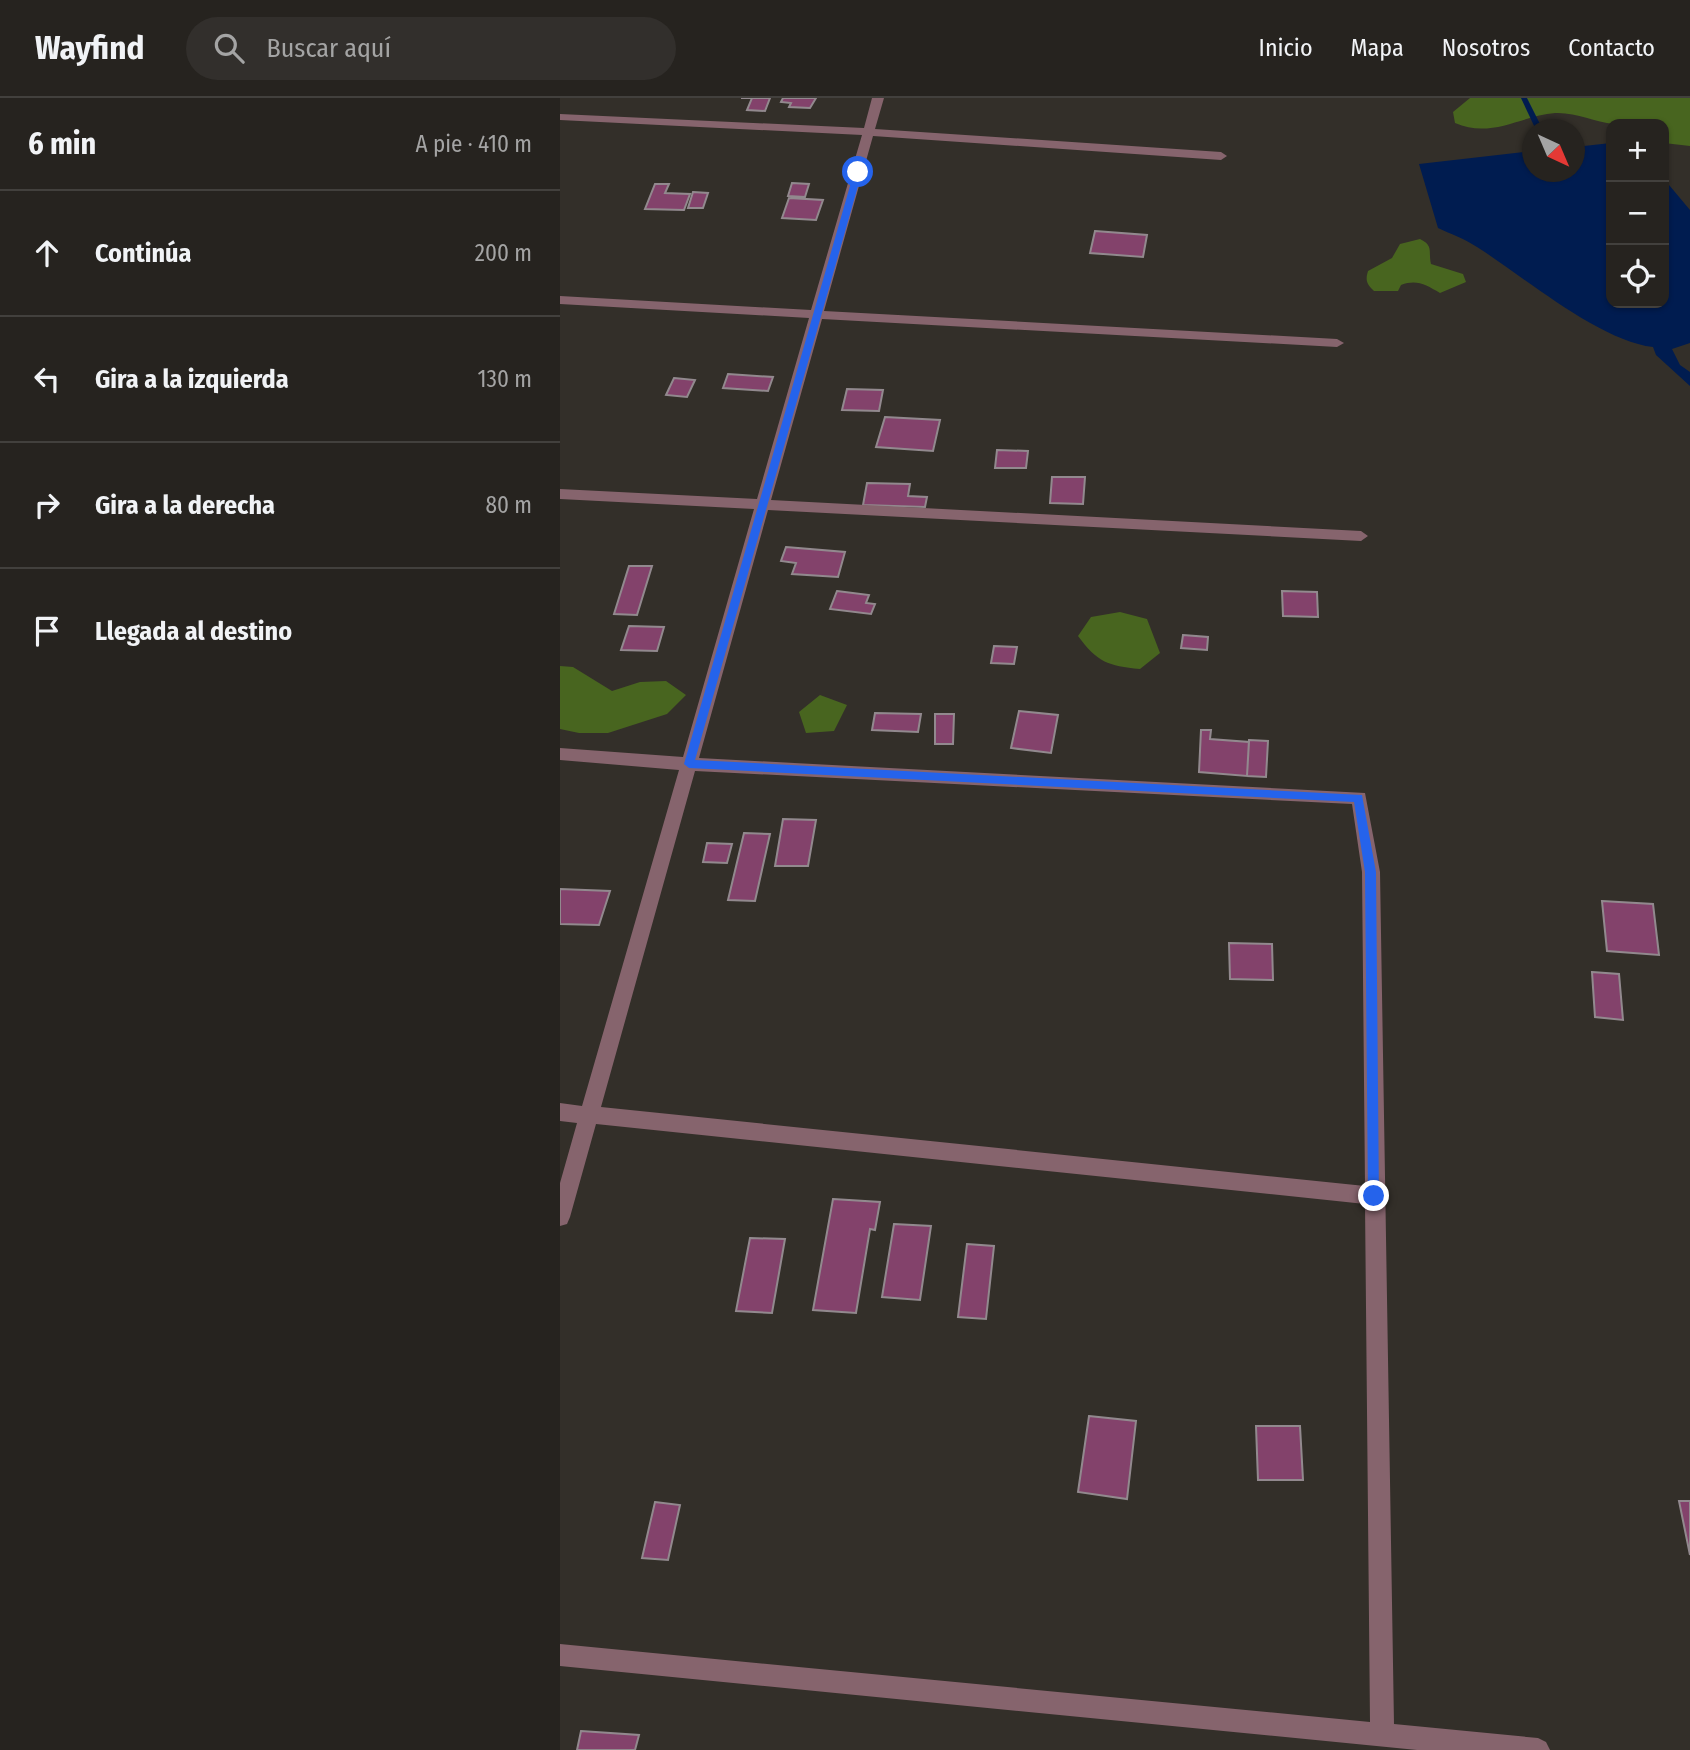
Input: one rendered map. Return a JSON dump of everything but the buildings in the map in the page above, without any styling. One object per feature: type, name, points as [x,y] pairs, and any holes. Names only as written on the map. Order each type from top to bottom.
[{"type":"street","points":[[560,1217],[878,98]]},
{"type":"street","points":[[560,117],[868,132],[1221,156]]},
{"type":"street","points":[[560,300],[1337,343]]},
{"type":"street","points":[[560,494],[1361,536]]},
{"type":"street","points":[[560,754],[689,764],[1359,798],[1371,872],[1382,1734]]},
{"type":"street","points":[[560,1112],[1374,1196]]},
{"type":"street","points":[[560,1655],[1538,1750]]},
{"type":"green space","points":[[1470,98],[1690,98],[1690,146],[1669,144],[1669,119],[1606,119],[1606,122],[1555,113],[1481,129],[1455,123],[1453,112]]},
{"type":"green space","points":[[1420,239],[1429,247],[1431,264],[1463,274],[1466,282],[1440,293],[1417,283],[1401,285],[1398,291],[1374,291],[1367,282],[1368,271],[1392,258],[1400,244]]},
{"type":"green space","points":[[1120,612],[1147,619],[1160,653],[1140,669],[1104,661],[1091,652],[1078,636],[1091,617]]},
{"type":"green space","points":[[560,666],[573,667],[612,691],[640,682],[666,681],[686,695],[667,714],[608,733],[579,733],[560,729]]},
{"type":"green space","points":[[820,695],[847,705],[834,731],[806,733],[799,712]]},
{"type":"water","points":[[1606,144],[1606,308],[1669,308],[1669,185],[1690,210],[1690,343],[1672,349],[1680,365],[1690,372],[1690,386],[1656,355],[1653,347],[1609,333],[1562,306],[1477,247],[1438,228],[1419,164],[1522,152],[1522,182],[1585,182],[1585,146]]},
{"type":"waterway","points":[[1524,98],[1534,119]]},
{"type":"route","points":[[858,172],[689,764],[1359,798],[1371,872],[1374,1196]]}]
